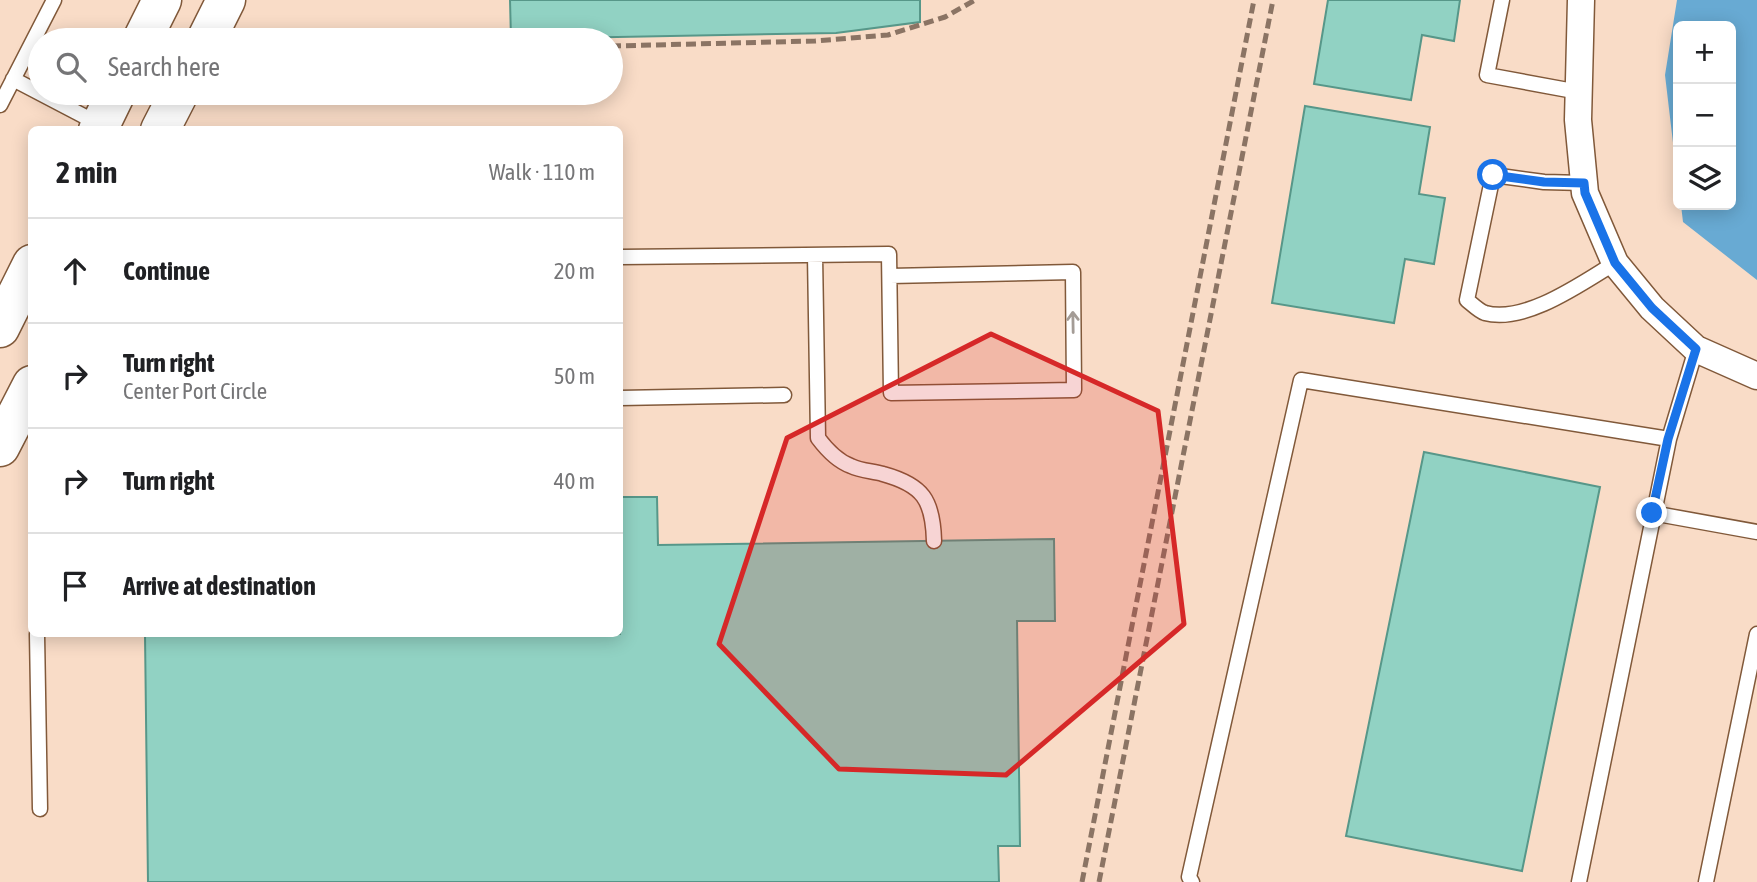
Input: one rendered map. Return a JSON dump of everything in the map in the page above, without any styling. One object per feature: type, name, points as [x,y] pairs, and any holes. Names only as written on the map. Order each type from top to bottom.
[{"type":"street","points":[[148,28],[162,0]]},
{"type":"street","points":[[211,28],[226,0]]},
{"type":"street","points":[[1581,0],[1578,120],[1585,193],[1615,263],[1652,308],[1696,349],[1757,376]]},
{"type":"street","points":[[162,126],[173,105]]},
{"type":"street","points":[[0,328],[28,272]]},
{"type":"street","points":[[0,447],[28,393]]},
{"type":"lane","points":[[39,28],[54,0]]},
{"type":"lane","points":[[1502,0],[1487,75],[1579,92]]},
{"type":"lane","points":[[0,106],[28,50]]},
{"type":"lane","points":[[13,79],[28,85]]},
{"type":"lane","points":[[78,105],[105,116]]},
{"type":"lane","points":[[1584,183],[1544,182],[1493,175],[1467,300],[1484,313],[1516,313],[1556,299],[1615,263]]},
{"type":"lane","points":[[623,257],[889,254],[891,393],[1074,390],[1073,272],[890,276]]},
{"type":"lane","points":[[815,255],[818,438],[830,453],[851,467],[909,484],[924,496],[934,518],[934,541]]},
{"type":"lane","points":[[1579,882],[1668,439],[1696,349]]},
{"type":"lane","points":[[1192,882],[1189,877],[1301,380],[1668,439]]},
{"type":"lane","points":[[623,398],[784,395]]},
{"type":"lane","points":[[1652,513],[1757,532]]},
{"type":"lane","points":[[1706,882],[1757,634]]},
{"type":"lane","points":[[37,637],[40,809]]},
{"type":"highlighted area","points":[[991,334],[1158,411],[1184,624],[1006,775],[839,769],[719,644],[787,438]]},
{"type":"water","points":[[1677,0],[1757,0],[1757,280],[1683,222],[1682,210],[1736,210],[1736,21],[1674,21]]},
{"type":"water","points":[[1673,25],[1673,143],[1665,75]]},
{"type":"building","points":[[510,0],[920,0],[920,22],[836,33],[623,37],[623,28],[511,28]]},
{"type":"building","points":[[1328,0],[1460,0],[1454,41],[1422,35],[1411,100],[1314,84]]},
{"type":"building","points":[[1305,106],[1430,127],[1419,194],[1445,198],[1434,264],[1405,259],[1394,323],[1272,303]]},
{"type":"building","points":[[1424,452],[1600,487],[1522,871],[1346,836]]},
{"type":"building","points":[[623,497],[657,497],[658,545],[1054,539],[1055,621],[1017,621],[1020,846],[998,846],[999,882],[148,882],[145,637],[623,637]]},
{"type":"railway","points":[[623,46],[815,41],[888,35],[945,17],[975,0]]},
{"type":"railway","points":[[1082,882],[1254,0]]},
{"type":"railway","points":[[1099,882],[1273,0]]},
{"type":"route","points":[[1493,175],[1544,182],[1584,183],[1585,193],[1615,263],[1652,308],[1696,349],[1668,439],[1652,513]]}]
